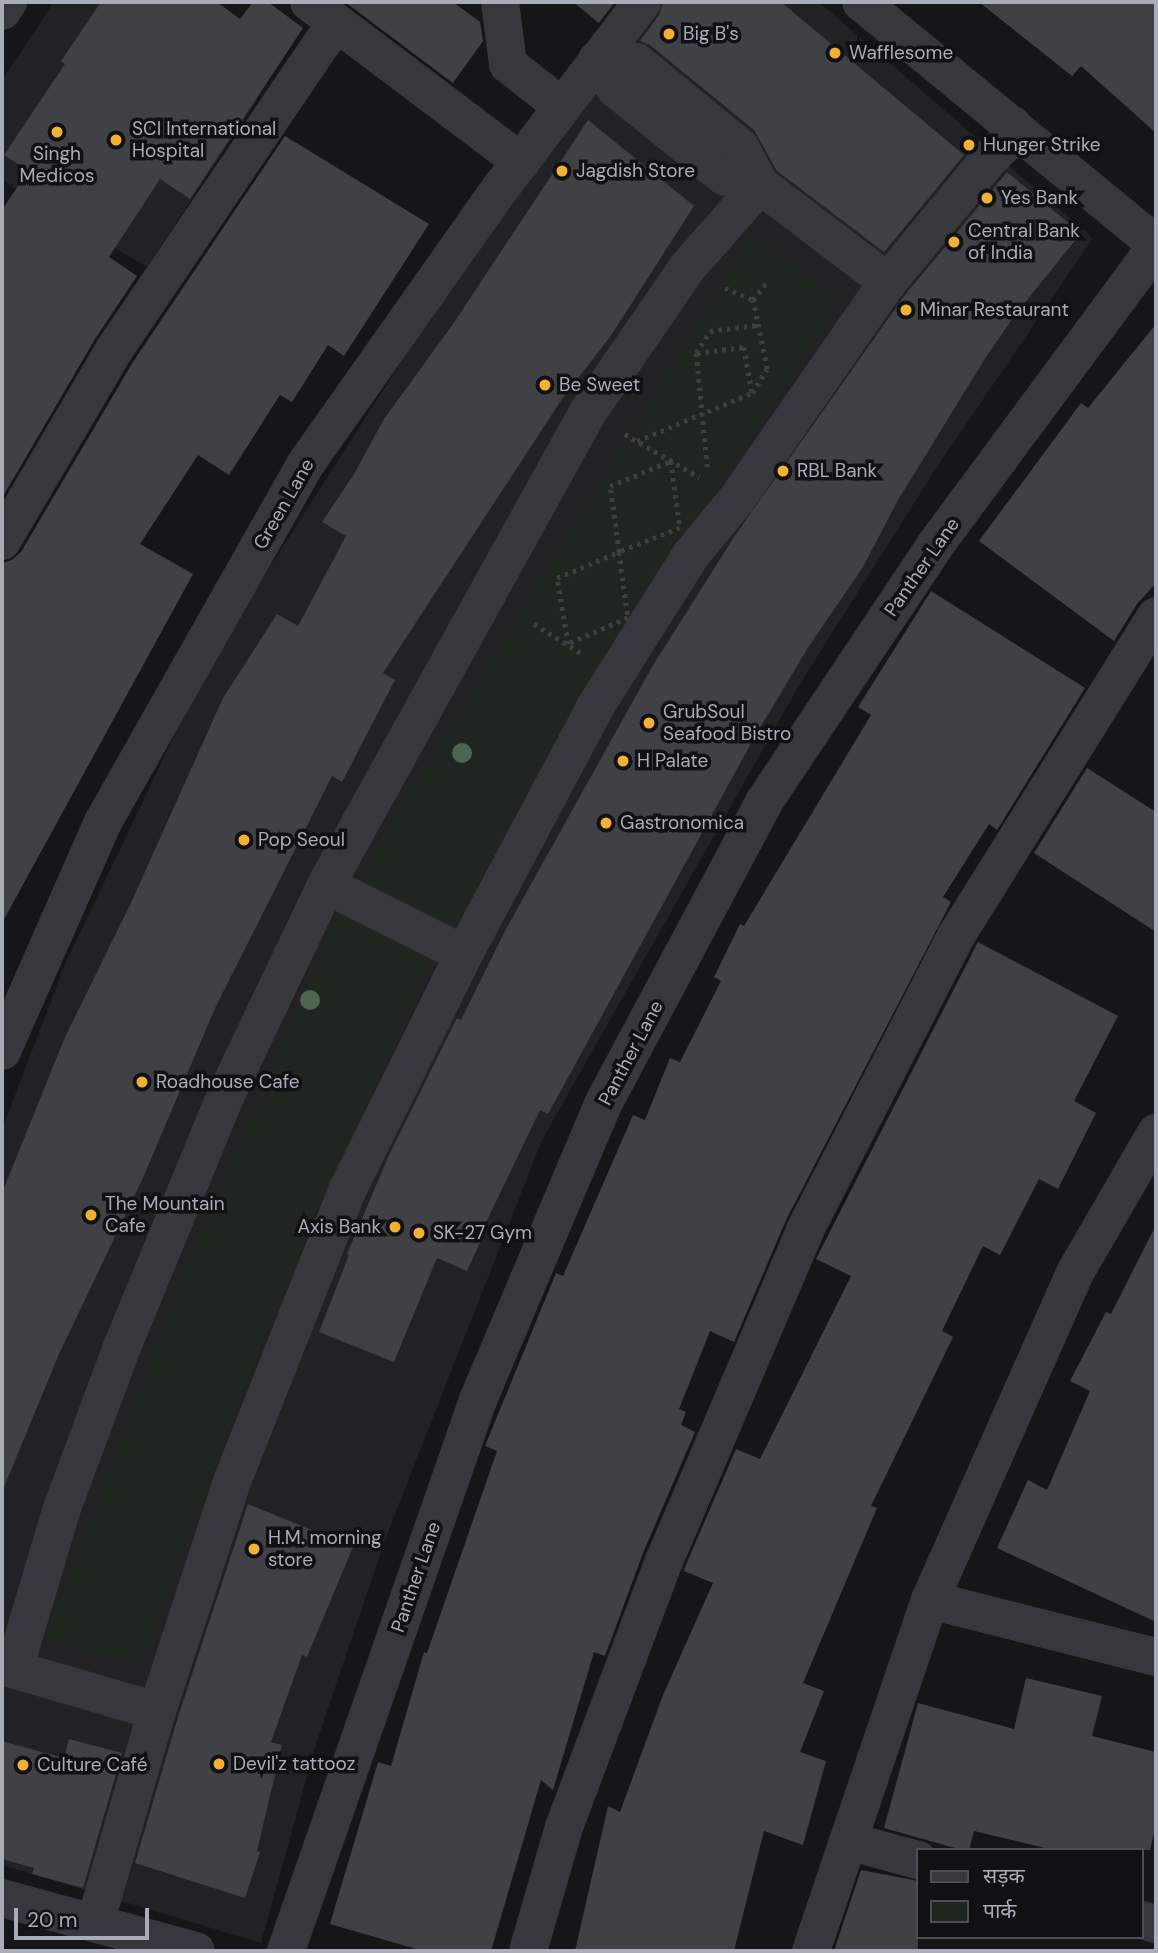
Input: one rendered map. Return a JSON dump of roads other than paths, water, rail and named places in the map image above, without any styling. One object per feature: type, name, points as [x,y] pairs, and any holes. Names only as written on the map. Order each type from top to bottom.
[{"type":"street","points":[[2,10],[8,2]]},
{"type":"street","points":[[500,2],[508,64],[562,107]]},
{"type":"street","name":"Green Lane","points":[[2,1051],[103,822],[307,462],[521,162],[642,2]]},
{"type":"street","points":[[862,2],[1156,245]]},
{"type":"street","points":[[323,13],[521,162]]},
{"type":"street","points":[[2,541],[114,350],[322,43],[323,13]]},
{"type":"street","points":[[597,60],[616,89],[724,176],[760,185],[888,282]]},
{"type":"street","points":[[95,1923],[157,1712],[233,1479],[346,1193],[464,954],[597,704],[691,555],[723,491],[888,282],[990,158],[1006,143],[1013,125]]},
{"type":"street","points":[[157,1712],[8,1668],[61,1511],[122,1347],[225,1097],[326,885],[589,412],[687,268],[760,185]]},
{"type":"street","name":"Panther Lane","points":[[286,1951],[478,1399],[603,1104],[764,802],[936,544],[1156,245]]},
{"type":"street","points":[[528,1951],[564,1827],[665,1559],[805,1230],[956,936],[1156,616]]},
{"type":"street","points":[[326,885],[464,954]]},
{"type":"street","points":[[811,1951],[930,1600],[1076,1271],[1156,1133]]},
{"type":"street","points":[[930,1600],[1156,1657]]},
{"type":"street","points":[[848,1841],[916,1859]]},
{"type":"street","points":[[2,1898],[196,1951]]},
{"type":"place","name":"Big B's","points":[[669,34]]},
{"type":"place","name":"Wafflesome","points":[[835,53]]},
{"type":"place","name":"Singh Medicos","points":[[57,132]]},
{"type":"place","name":"SCI International Hospital","points":[[116,140]]},
{"type":"place","name":"Hunger Strike","points":[[969,145]]},
{"type":"place","name":"Jagdish Store","points":[[562,171]]},
{"type":"place","name":"Yes Bank","points":[[987,198]]},
{"type":"place","name":"Central Bank of India","points":[[954,242]]},
{"type":"place","name":"Minar Restaurant","points":[[906,310]]},
{"type":"place","name":"Be Sweet","points":[[545,385]]},
{"type":"place","name":"RBL Bank","points":[[783,471]]},
{"type":"place","name":"GrubSoul Seafood Bistro","points":[[649,723]]},
{"type":"place","name":"H Palate","points":[[623,761]]},
{"type":"place","name":"Gastronomica","points":[[606,823]]},
{"type":"place","name":"Pop Seoul","points":[[244,840]]},
{"type":"place","name":"Roadhouse Cafe","points":[[142,1082]]},
{"type":"place","name":"The Mountain Cafe","points":[[91,1215]]},
{"type":"place","name":"Axis Bank","points":[[395,1227]]},
{"type":"place","name":"SK-27 Gym","points":[[419,1233]]},
{"type":"place","name":"H.M. morning store","points":[[254,1549]]},
{"type":"place","name":"Devil'z tattooz","points":[[219,1764]]},
{"type":"place","name":"Culture Café","points":[[23,1765]]}]
